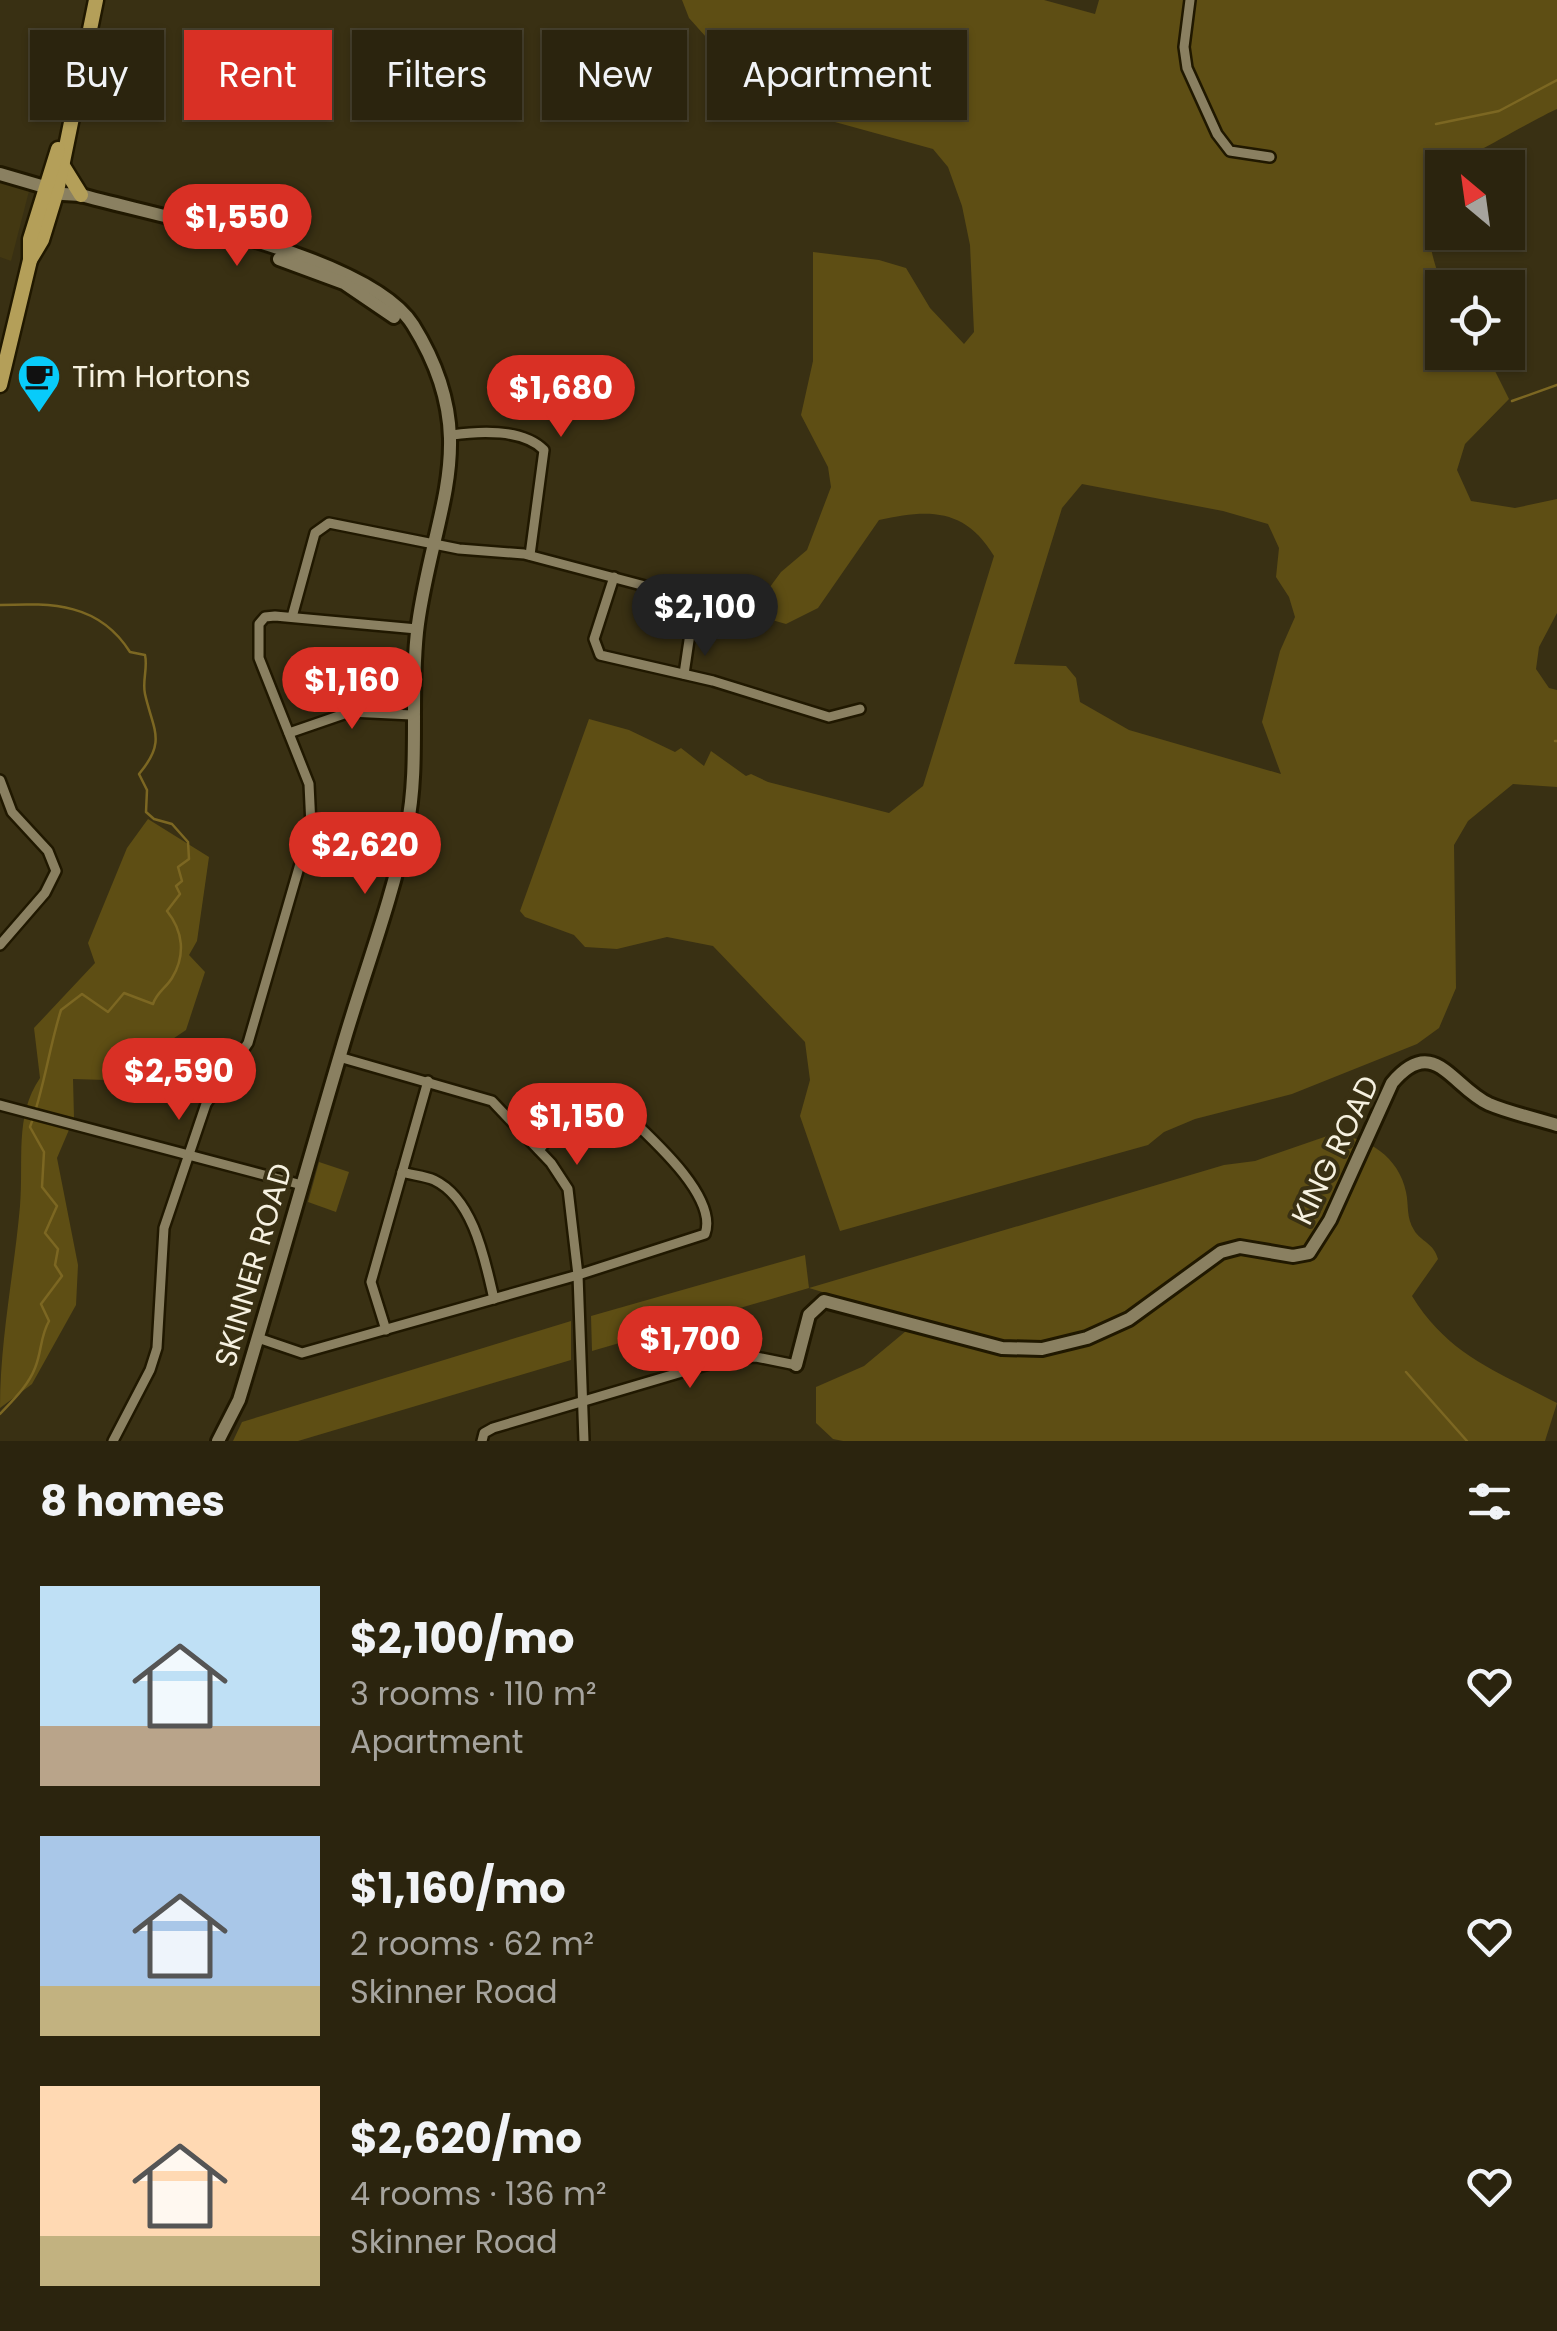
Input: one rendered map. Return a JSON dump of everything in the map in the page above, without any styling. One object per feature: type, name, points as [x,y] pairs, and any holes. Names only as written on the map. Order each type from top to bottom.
[{"type":"main road","points":[[55,190],[96,0]]},
{"type":"main road","points":[[0,385],[30,260],[42,240],[62,164],[66,132]]},
{"type":"main road","points":[[62,164],[80,195]]},
{"type":"street","points":[[1190,0],[1184,58],[1217,134],[1230,151],[1270,157]]},
{"type":"street","points":[[0,174],[55,190]]},
{"type":"street","name":"SKINNER ROAD","points":[[55,190],[306,257],[348,274],[393,304],[412,324],[444,390],[452,435],[450,477],[418,630],[407,830],[239,1400],[218,1441]]},
{"type":"street","name":"SKINNER ROAD","points":[[55,190],[305,266],[361,292],[421,342]]},
{"type":"street","points":[[452,435],[522,437],[544,450],[530,555]]},
{"type":"street","points":[[292,617],[315,533],[324,524],[435,545],[530,555],[687,600],[692,639],[684,674]]},
{"type":"street","points":[[614,576],[594,640],[596,650],[606,658],[684,674],[829,717],[860,710]]},
{"type":"street","points":[[113,1441],[150,1370],[157,1348],[164,1228],[206,1104],[248,1043],[311,826],[310,784],[262,672],[256,640],[259,624],[265,617],[292,617],[418,630]]},
{"type":"street","points":[[289,733],[350,712],[412,715]]},
{"type":"street","points":[[0,780],[12,812],[48,852],[56,871],[45,893],[0,945]]},
{"type":"street","points":[[339,1057],[492,1101],[539,1150],[568,1189],[578,1276],[584,1441]]},
{"type":"street","name":"KING ROAD","points":[[796,1365],[809,1315],[817,1304],[836,1302],[1002,1348],[1042,1349],[1072,1342],[1129,1319],[1221,1252],[1240,1247],[1293,1256],[1309,1253],[1330,1220],[1392,1083],[1411,1066],[1438,1064],[1484,1102],[1557,1124]]},
{"type":"street","points":[[386,1330],[371,1282],[428,1081]]},
{"type":"street","points":[[258,1338],[302,1353],[578,1276],[698,1238],[708,1226],[706,1209],[680,1169],[610,1099],[601,1095],[584,1100],[539,1150]]},
{"type":"street","points":[[0,1105],[302,1185]]},
{"type":"street","points":[[402,1172],[436,1181],[465,1212],[479,1235],[494,1299]]},
{"type":"street","points":[[482,1441],[484,1433],[492,1428],[726,1359],[756,1357],[796,1365]]},
{"type":"shaded area","points":[[682,0],[1044,0],[1095,14],[1099,0],[1557,0],[1557,109],[1481,150],[1425,150],[1425,250],[1432,250],[1438,270],[1425,270],[1425,370],[1494,370],[1509,399],[1465,444],[1457,470],[1471,501],[1515,508],[1557,499],[1557,613],[1539,647],[1536,669],[1549,688],[1557,690],[1557,787],[1513,784],[1468,821],[1454,845],[1456,988],[1439,1028],[1417,1044],[1292,1094],[1195,1119],[1164,1132],[1148,1145],[840,1231],[800,1116],[810,1080],[805,1042],[713,946],[667,937],[617,949],[585,947],[574,935],[525,917],[520,911],[589,719],[629,730],[675,752],[681,748],[704,766],[711,751],[746,776],[751,774],[768,782],[889,813],[923,786],[994,556],[971,529],[944,516],[914,514],[879,520],[818,608],[786,624],[765,618],[761,599],[781,572],[807,550],[831,487],[828,467],[801,415],[813,361],[813,252],[879,260],[906,268],[930,308],[964,344],[974,332],[970,245],[948,167],[933,149],[828,120],[967,120],[967,30],[707,30],[707,38],[689,18]],"holes":[[[1082,484],[1223,511],[1268,524],[1279,548],[1276,577],[1289,597],[1295,617],[1280,651],[1262,722],[1281,774],[1129,730],[1080,702],[1076,678],[1066,666],[1014,664],[1062,508]]]},
{"type":"shaded area","points":[[0,180],[29,191],[11,261],[0,257]]},
{"type":"shaded area","points":[[148,819],[209,857],[197,941],[189,955],[205,972],[186,1030],[152,1053],[140,1081],[73,1079],[74,1118],[57,1158],[78,1265],[76,1305],[32,1384],[0,1408],[20,1206],[23,1123],[40,1078],[34,1028],[95,963],[88,943],[127,848]]},
{"type":"shaded area","points":[[1333,1134],[1370,1144],[1397,1169],[1406,1192],[1411,1225],[1438,1259],[1412,1296],[1426,1317],[1476,1360],[1557,1403],[1545,1441],[843,1441],[833,1439],[816,1423],[816,1387],[864,1366],[918,1321],[809,1288],[1224,1165],[1255,1161]]},
{"type":"shaded area","points":[[319,1162],[349,1172],[336,1212],[308,1202]]},
{"type":"shaded area","points":[[805,1255],[809,1288],[592,1351],[591,1316]]},
{"type":"shaded area","points":[[571,1321],[571,1360],[298,1441],[233,1441],[242,1422]]},
{"type":"waterway","points":[[1436,124],[1499,111],[1557,80]]},
{"type":"waterway","points":[[1512,401],[1557,385]]},
{"type":"waterway","points":[[0,605],[73,609],[104,624],[130,652],[145,655],[144,689],[156,735],[153,753],[139,774],[147,790],[146,812],[154,819],[172,824],[188,842],[189,859],[178,867],[182,881],[176,886],[180,894],[167,911],[179,935],[179,961],[153,1004],[124,993],[108,1012],[82,994],[61,1010],[30,1127],[44,1152],[42,1187],[57,1206],[45,1233],[58,1249],[55,1265],[62,1276],[41,1304],[49,1321],[35,1368],[0,1414]]},
{"type":"waterway","points":[[1406,1372],[1467,1441]]},
{"type":"place","name":"Tim Hortons","points":[[39,414]]}]
